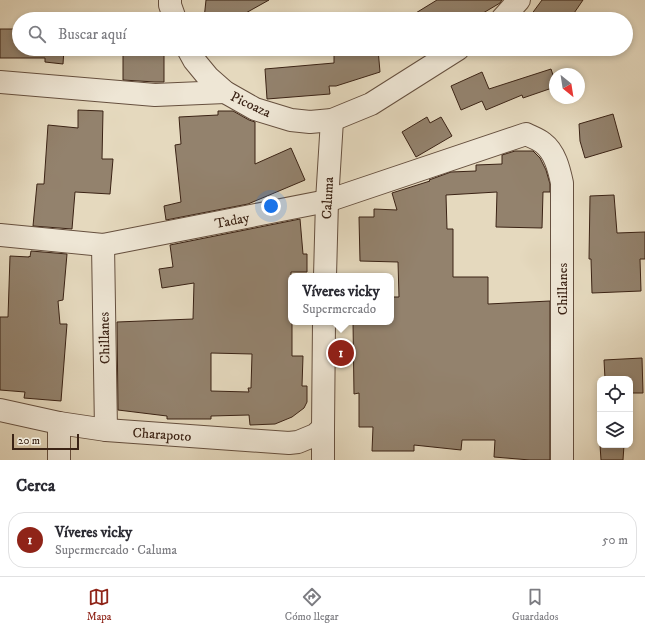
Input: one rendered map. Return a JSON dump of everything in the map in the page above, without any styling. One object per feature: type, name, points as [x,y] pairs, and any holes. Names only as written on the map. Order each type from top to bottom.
[{"type":"street","points":[[170,0],[172,12]]},
{"type":"street","points":[[508,12],[518,0]]},
{"type":"street","points":[[192,56],[208,77],[226,92]]},
{"type":"street","name":"Picoaza","points":[[0,82],[155,95],[226,92],[255,109],[291,120],[310,122],[332,120],[371,104],[447,56]]},
{"type":"street","name":"Caluma","points":[[325,273],[327,201],[332,120]]},
{"type":"street","name":"Taday","points":[[0,235],[102,245],[327,201],[526,134]]},
{"type":"street","name":"Chillanes","points":[[526,134],[544,143],[552,154],[558,167],[562,183],[562,460]]},
{"type":"street","name":"Chillanes","points":[[102,245],[106,430]]},
{"type":"street","points":[[324,325],[324,460]]},
{"type":"street","name":"Charapoto","points":[[0,410],[58,423],[106,430],[290,443],[298,442],[315,435],[323,428]]},
{"type":"street","points":[[58,423],[59,460]]},
{"type":"building","points":[[206,0],[269,0],[248,12],[205,12]]},
{"type":"building","points":[[437,0],[502,0],[500,3],[485,12],[417,12]]},
{"type":"building","points":[[542,0],[583,0],[575,12],[533,12]]},
{"type":"building","points":[[0,29],[12,29],[12,56],[64,56],[63,64],[45,62],[45,58],[0,58]]},
{"type":"building","points":[[123,56],[164,56],[164,82],[123,80]]},
{"type":"building","points":[[334,56],[379,56],[380,72],[336,86],[329,86],[330,94],[267,99],[265,69],[334,63]]},
{"type":"building","points":[[549,70],[549,89],[523,98],[522,95],[486,110],[482,101],[461,110],[451,86],[482,72],[489,89]]},
{"type":"building","points":[[78,110],[103,111],[102,159],[113,159],[110,194],[75,192],[72,229],[33,226],[37,184],[44,184],[48,125],[78,128]]},
{"type":"building","points":[[218,111],[233,111],[255,122],[255,164],[291,148],[305,180],[248,204],[166,220],[164,206],[181,202],[175,145],[181,144],[179,117],[218,115]]},
{"type":"building","points":[[613,114],[622,147],[585,158],[580,141],[579,124]]},
{"type":"building","points":[[427,117],[430,123],[441,117],[452,136],[416,157],[402,132]]},
{"type":"building","points":[[515,151],[533,151],[540,158],[546,170],[550,184],[550,192],[543,192],[542,228],[496,227],[497,192],[446,195],[447,229],[453,229],[453,277],[488,277],[488,304],[550,301],[550,460],[494,457],[495,440],[462,440],[461,450],[414,445],[414,451],[372,451],[373,427],[359,427],[359,393],[354,394],[353,325],[394,325],[394,297],[399,297],[398,262],[360,261],[359,217],[374,217],[374,209],[397,210],[392,193],[430,181],[429,180],[451,172],[476,171],[476,165],[502,164],[502,155]]},
{"type":"building","points":[[614,195],[617,233],[645,232],[645,259],[640,259],[641,291],[592,293],[591,259],[589,259],[590,196]]},
{"type":"building","points":[[300,219],[303,254],[307,254],[307,272],[288,273],[288,325],[292,325],[292,356],[303,356],[302,386],[307,386],[307,402],[304,408],[292,417],[275,424],[250,425],[249,415],[211,416],[211,419],[167,419],[167,416],[118,410],[117,322],[193,319],[194,283],[162,288],[159,269],[173,267],[170,245]],"holes":[[[211,353],[252,354],[251,388],[248,388],[249,392],[211,391]]]},
{"type":"building","points":[[31,251],[67,254],[63,300],[58,301],[60,324],[67,324],[61,401],[24,398],[25,392],[0,390],[0,317],[8,317],[10,256],[30,257]]},
{"type":"building","points":[[642,358],[643,393],[633,393],[633,376],[605,376],[604,360]]},
{"type":"building","points":[[600,448],[624,448],[623,460],[601,460]]},
{"type":"place","name":"Víveres vicky","points":[[341,353]]}]
